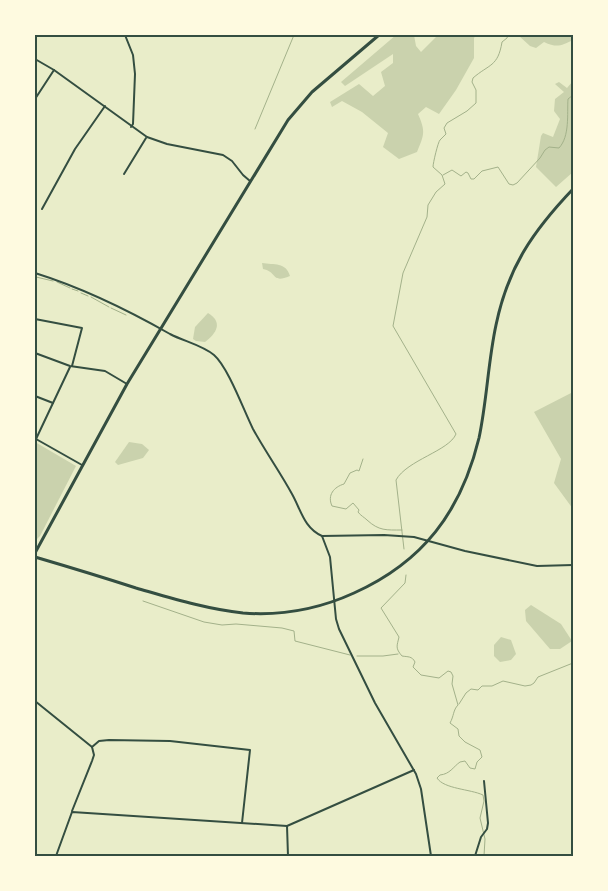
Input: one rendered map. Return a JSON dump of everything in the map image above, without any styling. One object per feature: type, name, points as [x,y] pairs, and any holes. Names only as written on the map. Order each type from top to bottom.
[{"type":"main road","points":[[35,553],[127,384],[288,120],[302,102],[379,35]]},
{"type":"main road","points":[[35,557],[170,598],[230,611],[262,614],[298,611],[334,602],[394,572],[415,556],[428,541],[461,491],[478,440],[485,408],[496,325],[503,298],[512,275],[534,233],[544,219],[573,189]]},
{"type":"main road","points":[[35,545],[41,541]]},
{"type":"street","points":[[125,35],[133,56],[134,65],[133,124],[131,127]]},
{"type":"street","points":[[35,59],[54,70],[147,137],[167,144],[222,156],[232,161],[250,181]]},
{"type":"street","points":[[35,99],[54,70]]},
{"type":"street","points":[[42,209],[75,149],[105,106]]},
{"type":"street","points":[[124,174],[147,137]]},
{"type":"street","points":[[35,273],[98,296],[213,354],[218,360],[253,429],[292,494],[306,524],[313,532],[322,536],[404,536],[471,553],[537,566],[573,565]]},
{"type":"street","points":[[35,319],[82,328],[71,366],[36,439],[82,466]]},
{"type":"street","points":[[35,353],[71,366],[105,371],[127,384]]},
{"type":"street","points":[[35,396],[52,404]]},
{"type":"street","points":[[322,536],[330,557],[336,619],[375,704],[414,770],[421,790],[431,856]]},
{"type":"street","points":[[35,701],[92,747],[94,755],[56,856]]},
{"type":"street","points":[[92,747],[99,741],[108,740],[170,741],[250,750],[242,823]]},
{"type":"street","points":[[72,812],[287,826],[414,770]]},
{"type":"street","points":[[476,856],[481,837],[487,828],[488,808],[484,781]]},
{"type":"street","points":[[287,826],[288,856]]},
{"type":"green space","points":[[396,35],[414,35],[416,46],[421,52],[438,35],[476,35],[474,38],[474,58],[456,90],[439,114],[426,107],[418,114],[423,133],[417,152],[399,159],[383,147],[388,133],[362,112],[342,101],[332,107],[330,102],[359,84],[373,96],[385,86],[381,72],[393,63],[393,54],[345,86],[341,82]]},
{"type":"green space","points":[[518,35],[573,35],[573,40],[559,46],[544,42],[536,48],[530,46]]},
{"type":"green space","points":[[573,81],[573,172],[556,187],[536,167],[541,136],[543,133],[553,137],[560,119],[554,111],[555,99],[564,92],[555,84],[559,82],[567,88]]},
{"type":"green space","points":[[262,263],[283,266],[290,276],[277,278],[268,270],[263,269]]},
{"type":"green space","points":[[208,313],[216,320],[217,328],[213,335],[205,342],[196,341],[193,339],[195,327]]},
{"type":"green space","points":[[573,392],[573,509],[554,483],[561,459],[534,412]]},
{"type":"green space","points":[[35,442],[76,466],[40,536],[35,541]]},
{"type":"green space","points":[[129,442],[142,444],[149,450],[143,458],[118,465],[115,462]]},
{"type":"green space","points":[[531,605],[561,624],[572,641],[560,649],[550,649],[526,621],[525,610]]},
{"type":"green space","points":[[501,637],[511,640],[516,654],[511,660],[500,662],[494,656],[494,645]]},
{"type":"waterway","points":[[255,129],[294,35]]},
{"type":"waterway","points":[[404,549],[396,480],[409,467],[445,446],[456,434],[393,326],[403,273],[427,217],[428,205],[436,192],[445,184],[442,175],[433,167],[439,142],[446,134],[444,128],[447,123],[476,103],[476,90],[472,82],[473,78],[495,61],[502,42],[508,35]]},
{"type":"waterway","points":[[443,175],[452,170],[461,176],[466,172],[471,179],[474,179],[482,171],[498,167],[509,184],[517,183],[545,150],[549,147],[559,148],[563,143],[567,125],[568,99],[573,95]]},
{"type":"waterway","points":[[36,277],[53,281]]},
{"type":"waterway","points":[[57,282],[70,288]]},
{"type":"waterway","points":[[72,289],[78,291]]},
{"type":"waterway","points":[[81,293],[88,296]]},
{"type":"waterway","points":[[91,297],[109,307]]},
{"type":"waterway","points":[[111,308],[126,315]]},
{"type":"waterway","points":[[363,459],[359,471],[350,473],[344,484],[332,492],[330,498],[332,506],[346,509],[353,503],[359,510],[358,512],[371,524],[387,530],[402,530]]},
{"type":"waterway","points":[[406,575],[405,583],[381,608],[399,637],[398,651],[402,656],[413,659],[415,662],[413,667],[421,675],[439,678],[448,671],[453,676],[452,684],[458,705],[450,723],[458,729],[459,736],[465,742],[480,750],[482,757],[477,762],[475,769],[470,768],[465,761],[460,762],[449,772],[437,778],[440,782],[451,787],[483,795],[484,801],[480,818],[485,839],[484,856]]},
{"type":"waterway","points":[[143,601],[204,622],[222,625],[236,624],[282,628],[294,631],[295,641],[350,655]]},
{"type":"waterway","points":[[357,656],[398,654]]},
{"type":"waterway","points":[[459,704],[471,689],[478,690],[482,686],[492,686],[503,681],[525,686],[531,685],[538,677],[573,663]]}]
